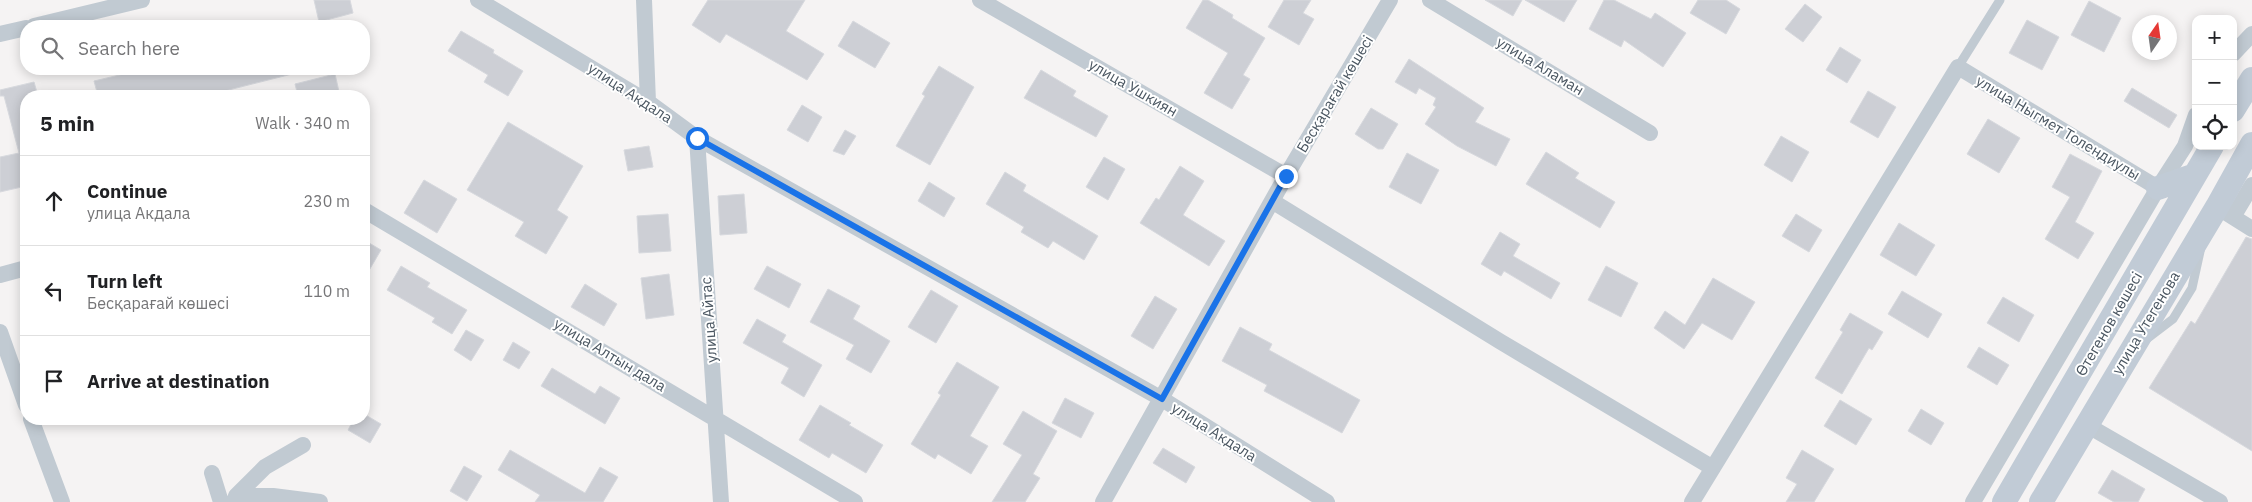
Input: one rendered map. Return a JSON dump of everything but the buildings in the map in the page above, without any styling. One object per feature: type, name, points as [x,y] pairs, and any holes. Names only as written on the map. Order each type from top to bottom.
[{"type":"main road","points":[[2236,105],[2252,78]]},
{"type":"main road","name":"улица Утегенова","points":[[2040,502],[2203,229],[2225,212],[2252,144]]},
{"type":"main road","name":"Өтегенов көшесі","points":[[2004,502],[2210,150]]},
{"type":"main road","points":[[2158,188],[2195,175]]},
{"type":"street","points":[[59,20],[142,0]]},
{"type":"street","name":"улица Акдала","points":[[478,0],[648,102],[697,138],[1162,399],[1327,502]]},
{"type":"street","points":[[644,0],[648,102]]},
{"type":"street","name":"улица Ушкиян","points":[[980,0],[1286,176]]},
{"type":"street","name":"Бесқарағай көшесі","points":[[1103,502],[1286,176],[1390,0]]},
{"type":"street","name":"улица Аламан","points":[[1430,0],[1650,133]]},
{"type":"street","points":[[0,34],[20,29]]},
{"type":"street","points":[[2237,50],[2252,34]]},
{"type":"street","points":[[1692,502],[1958,67]]},
{"type":"street","name":"улица Ныгмет Толендиулы","points":[[1958,67],[2158,188]]},
{"type":"street","points":[[1972,502],[2158,188],[2186,146],[2192,127]]},
{"type":"street","name":"улица Айтас","points":[[697,138],[721,502]]},
{"type":"street","points":[[2252,184],[2225,212],[2252,229]]},
{"type":"street","points":[[1272,201],[1501,342],[1713,468]]},
{"type":"street","name":"улица Алтын дала","points":[[370,214],[855,502]]},
{"type":"street","points":[[0,275],[20,270]]},
{"type":"street","points":[[0,332],[20,388]]},
{"type":"street","points":[[2085,424],[2220,502]]},
{"type":"street","points":[[33,425],[62,502]]},
{"type":"street","points":[[234,502],[236,496],[265,467],[302,445]]},
{"type":"street","points":[[212,473],[221,502]]},
{"type":"street","points":[[239,502],[249,496],[273,496],[320,502]]},
{"type":"lane","points":[[1958,67],[2000,0]]},
{"type":"route","points":[[697,138],[1162,399],[1286,176]]}]
